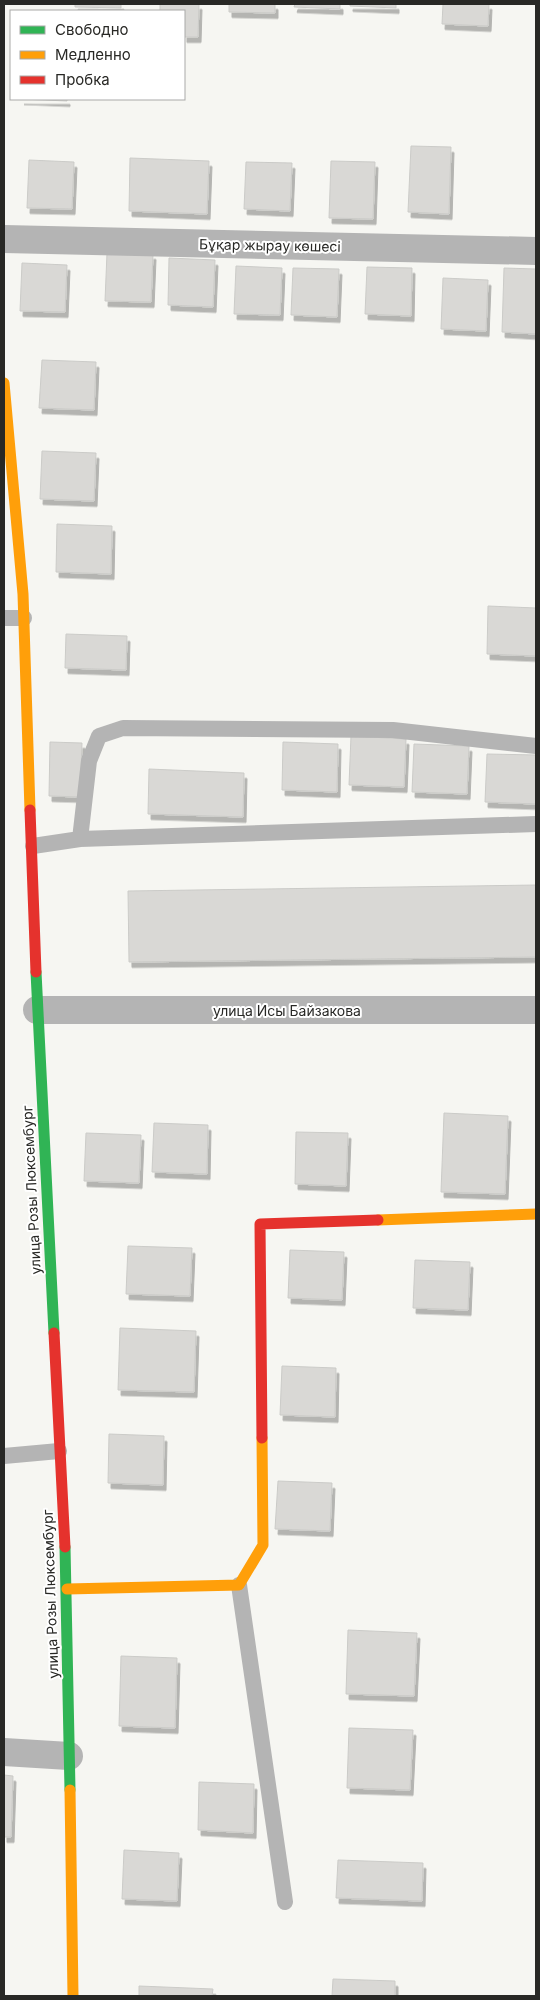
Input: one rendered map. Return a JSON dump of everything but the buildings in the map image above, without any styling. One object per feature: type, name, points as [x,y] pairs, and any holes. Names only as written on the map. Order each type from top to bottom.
[{"type":"street","name":"Бұқар жырау көшесі","points":[[4,239],[536,250]]},
{"type":"street","name":"улица Розы Люксембург","points":[[4,382],[24,618],[37,1010],[67,1589],[73,1996]]},
{"type":"street","name":"улица Исы Байзакова","points":[[37,1010],[536,1010]]},
{"type":"street","points":[[67,1589],[239,1585],[263,1545],[260,1224],[536,1214]]},
{"type":"street","points":[[4,1752],[69,1756]]},
{"type":"lane","points":[[4,618],[24,618]]},
{"type":"lane","points":[[80,839],[89,761],[99,736],[124,728],[393,730],[536,746]]},
{"type":"lane","points":[[33,846],[80,839],[536,824]]},
{"type":"lane","points":[[4,1456],[59,1451]]},
{"type":"lane","points":[[239,1585],[285,1902]]},
{"type":"traffic: fast","points":[[36,972],[54,1333]]},
{"type":"traffic: fast","points":[[65,1547],[70,1790]]},
{"type":"traffic: slow","points":[[4,383],[23,594],[30,810]]},
{"type":"traffic: slow","points":[[378,1220],[536,1214]]},
{"type":"traffic: slow","points":[[67,1589],[239,1585],[263,1545],[262,1438]]},
{"type":"traffic: slow","points":[[70,1790],[73,1996]]},
{"type":"traffic: jam","points":[[30,810],[36,972]]},
{"type":"traffic: jam","points":[[262,1438],[260,1224],[378,1220]]},
{"type":"traffic: jam","points":[[54,1333],[65,1547]]}]
